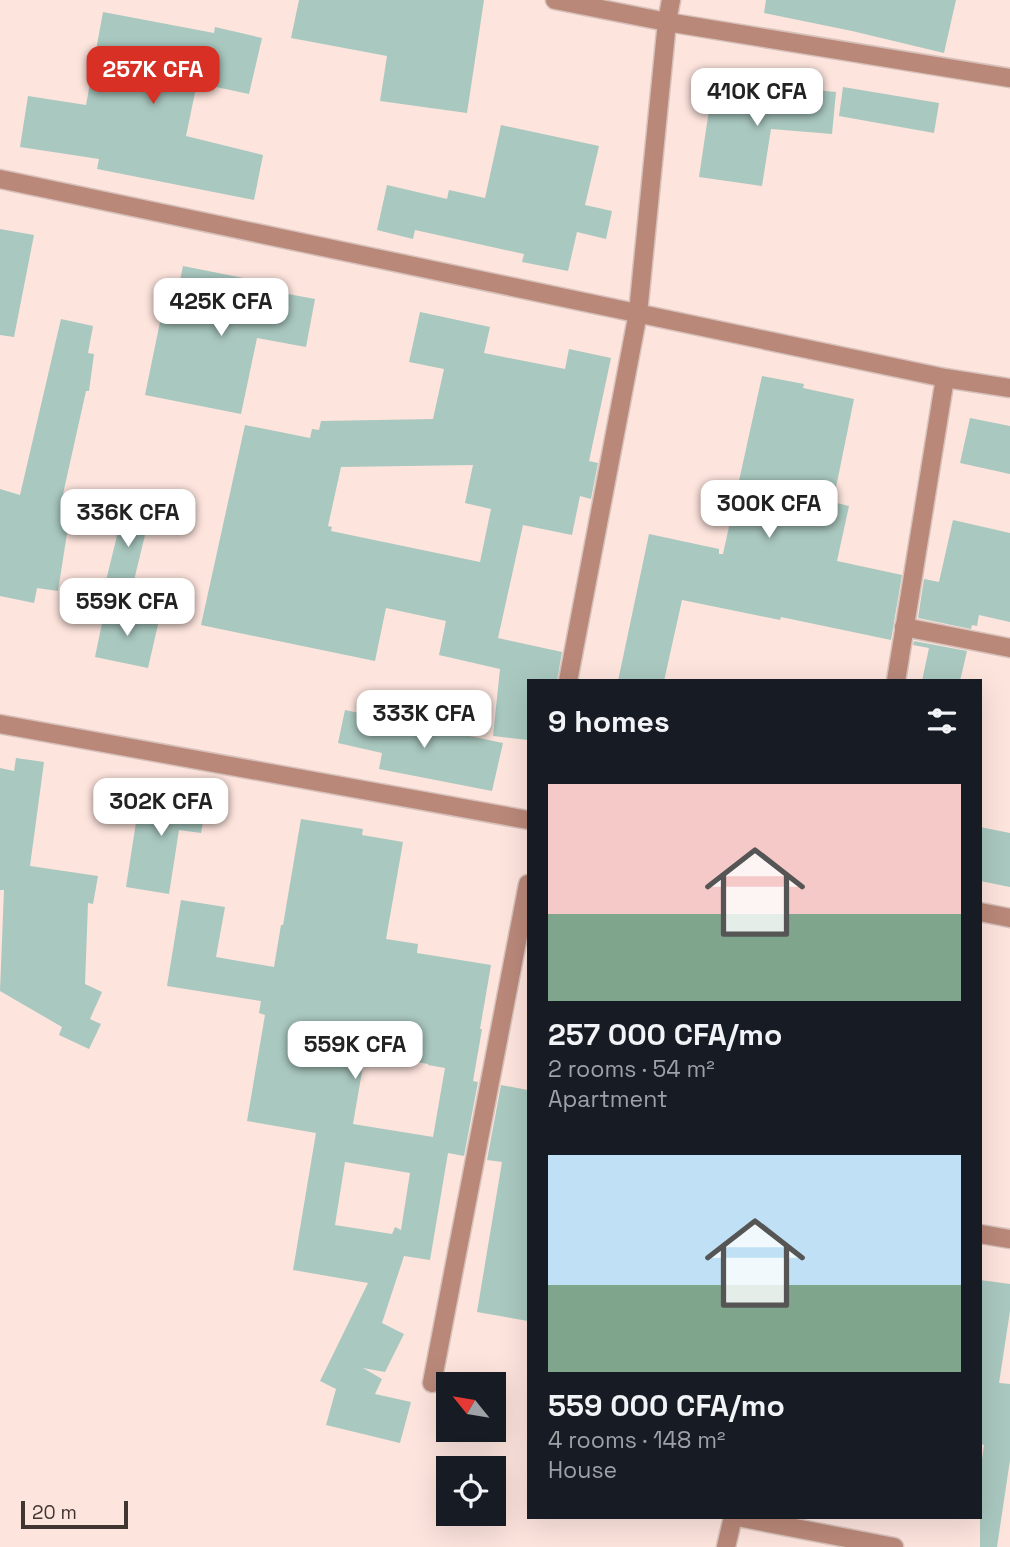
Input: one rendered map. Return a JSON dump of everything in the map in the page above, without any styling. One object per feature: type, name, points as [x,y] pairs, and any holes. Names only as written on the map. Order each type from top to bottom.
[{"type":"street","points":[[555,0],[667,22],[1010,78]]},
{"type":"street","points":[[568,679],[638,313],[671,0]]},
{"type":"street","points":[[0,179],[946,378],[1010,388]]},
{"type":"street","points":[[895,679],[946,378]]},
{"type":"street","points":[[904,627],[1010,648]]},
{"type":"street","points":[[0,724],[527,820]]},
{"type":"street","points":[[432,1383],[527,889]]},
{"type":"street","points":[[982,912],[1010,918]]},
{"type":"street","points":[[982,1234],[1010,1239]]},
{"type":"street","points":[[726,1547],[734,1519]]},
{"type":"street","points":[[746,1519],[894,1547]]},
{"type":"building","points":[[299,0],[484,0],[467,113],[380,101],[387,56],[291,38]]},
{"type":"building","points":[[766,0],[956,0],[944,53],[764,13]]},
{"type":"building","points":[[103,12],[214,33],[215,27],[262,38],[249,94],[197,83],[186,136],[263,155],[254,200],[97,169],[99,159],[20,147],[28,96],[86,105]]},
{"type":"building","points":[[713,83],[795,95],[795,88],[836,92],[832,134],[771,129],[762,186],[699,177]]},
{"type":"building","points":[[843,87],[939,103],[934,133],[839,116]]},
{"type":"building","points":[[501,125],[599,146],[585,205],[612,211],[606,239],[577,232],[568,271],[522,262],[524,254],[415,230],[413,239],[377,230],[387,185],[447,199],[449,190],[485,198]]},
{"type":"building","points":[[0,229],[34,235],[14,337],[0,335]]},
{"type":"building","points":[[183,266],[258,281],[256,288],[315,299],[306,347],[257,338],[241,414],[145,395],[160,322],[171,324]]},
{"type":"building","points":[[420,312],[490,327],[484,353],[565,369],[569,349],[611,358],[589,461],[598,463],[591,499],[580,496],[572,535],[523,525],[498,638],[562,652],[557,679],[527,679],[527,740],[493,736],[500,669],[439,655],[446,621],[386,608],[375,661],[201,625],[245,425],[310,438],[312,429],[319,430],[321,421],[433,419],[444,369],[409,362]],"holes":[[[473,465],[465,503],[491,509],[480,562],[331,531],[332,527],[328,526],[341,467]]]},
{"type":"building","points":[[61,319],[93,326],[88,353],[94,354],[89,391],[86,391],[63,494],[73,495],[58,591],[37,588],[34,603],[0,596],[0,489],[20,495]]},
{"type":"building","points":[[762,376],[804,384],[803,388],[854,399],[833,502],[849,506],[837,561],[902,575],[891,640],[682,600],[664,679],[618,679],[649,534],[719,549],[719,554],[723,554]]},
{"type":"building","points":[[970,418],[1010,426],[1010,474],[960,463]]},
{"type":"building","points":[[127,495],[153,502],[129,601],[102,597]]},
{"type":"building","points":[[953,520],[1010,533],[1010,622],[979,615],[977,626],[972,625],[971,629],[918,618],[924,579],[939,582]]},
{"type":"building","points":[[105,609],[159,620],[148,668],[95,657]]},
{"type":"building","points":[[914,641],[967,651],[960,679],[922,679],[929,648],[913,645]]},
{"type":"building","points":[[345,710],[503,743],[492,791],[379,769],[382,753],[338,743]]},
{"type":"building","points":[[16,758],[44,762],[30,866],[98,876],[93,904],[88,903],[85,984],[102,992],[90,1019],[101,1024],[89,1049],[59,1035],[62,1027],[0,991],[4,890],[0,890],[0,768],[14,771]]},
{"type":"building","points":[[141,790],[207,800],[201,833],[179,830],[169,894],[126,887]]},
{"type":"building","points":[[301,819],[363,829],[362,835],[403,842],[386,939],[418,944],[417,953],[491,965],[473,1081],[478,1082],[464,1156],[448,1153],[430,1260],[404,1256],[382,1323],[404,1334],[385,1372],[363,1368],[382,1379],[375,1394],[411,1402],[400,1443],[326,1425],[336,1389],[320,1381],[368,1283],[293,1270],[316,1133],[247,1121],[265,1015],[259,1013],[261,1001],[167,986],[181,900],[225,907],[216,957],[274,967]],"holes":[[[365,1054],[445,1068],[433,1137],[353,1124]],[[345,1162],[410,1173],[401,1230],[395,1227],[392,1234],[335,1225]]]},
{"type":"building","points":[[982,827],[1010,833],[1010,887],[982,881]]},
{"type":"building","points":[[501,1085],[527,1090],[527,1321],[477,1312],[502,1162],[487,1160]]},
{"type":"building","points":[[982,1280],[1010,1284],[1010,1311],[999,1383],[1010,1384],[1010,1460],[997,1547],[980,1547],[984,1445]]}]
